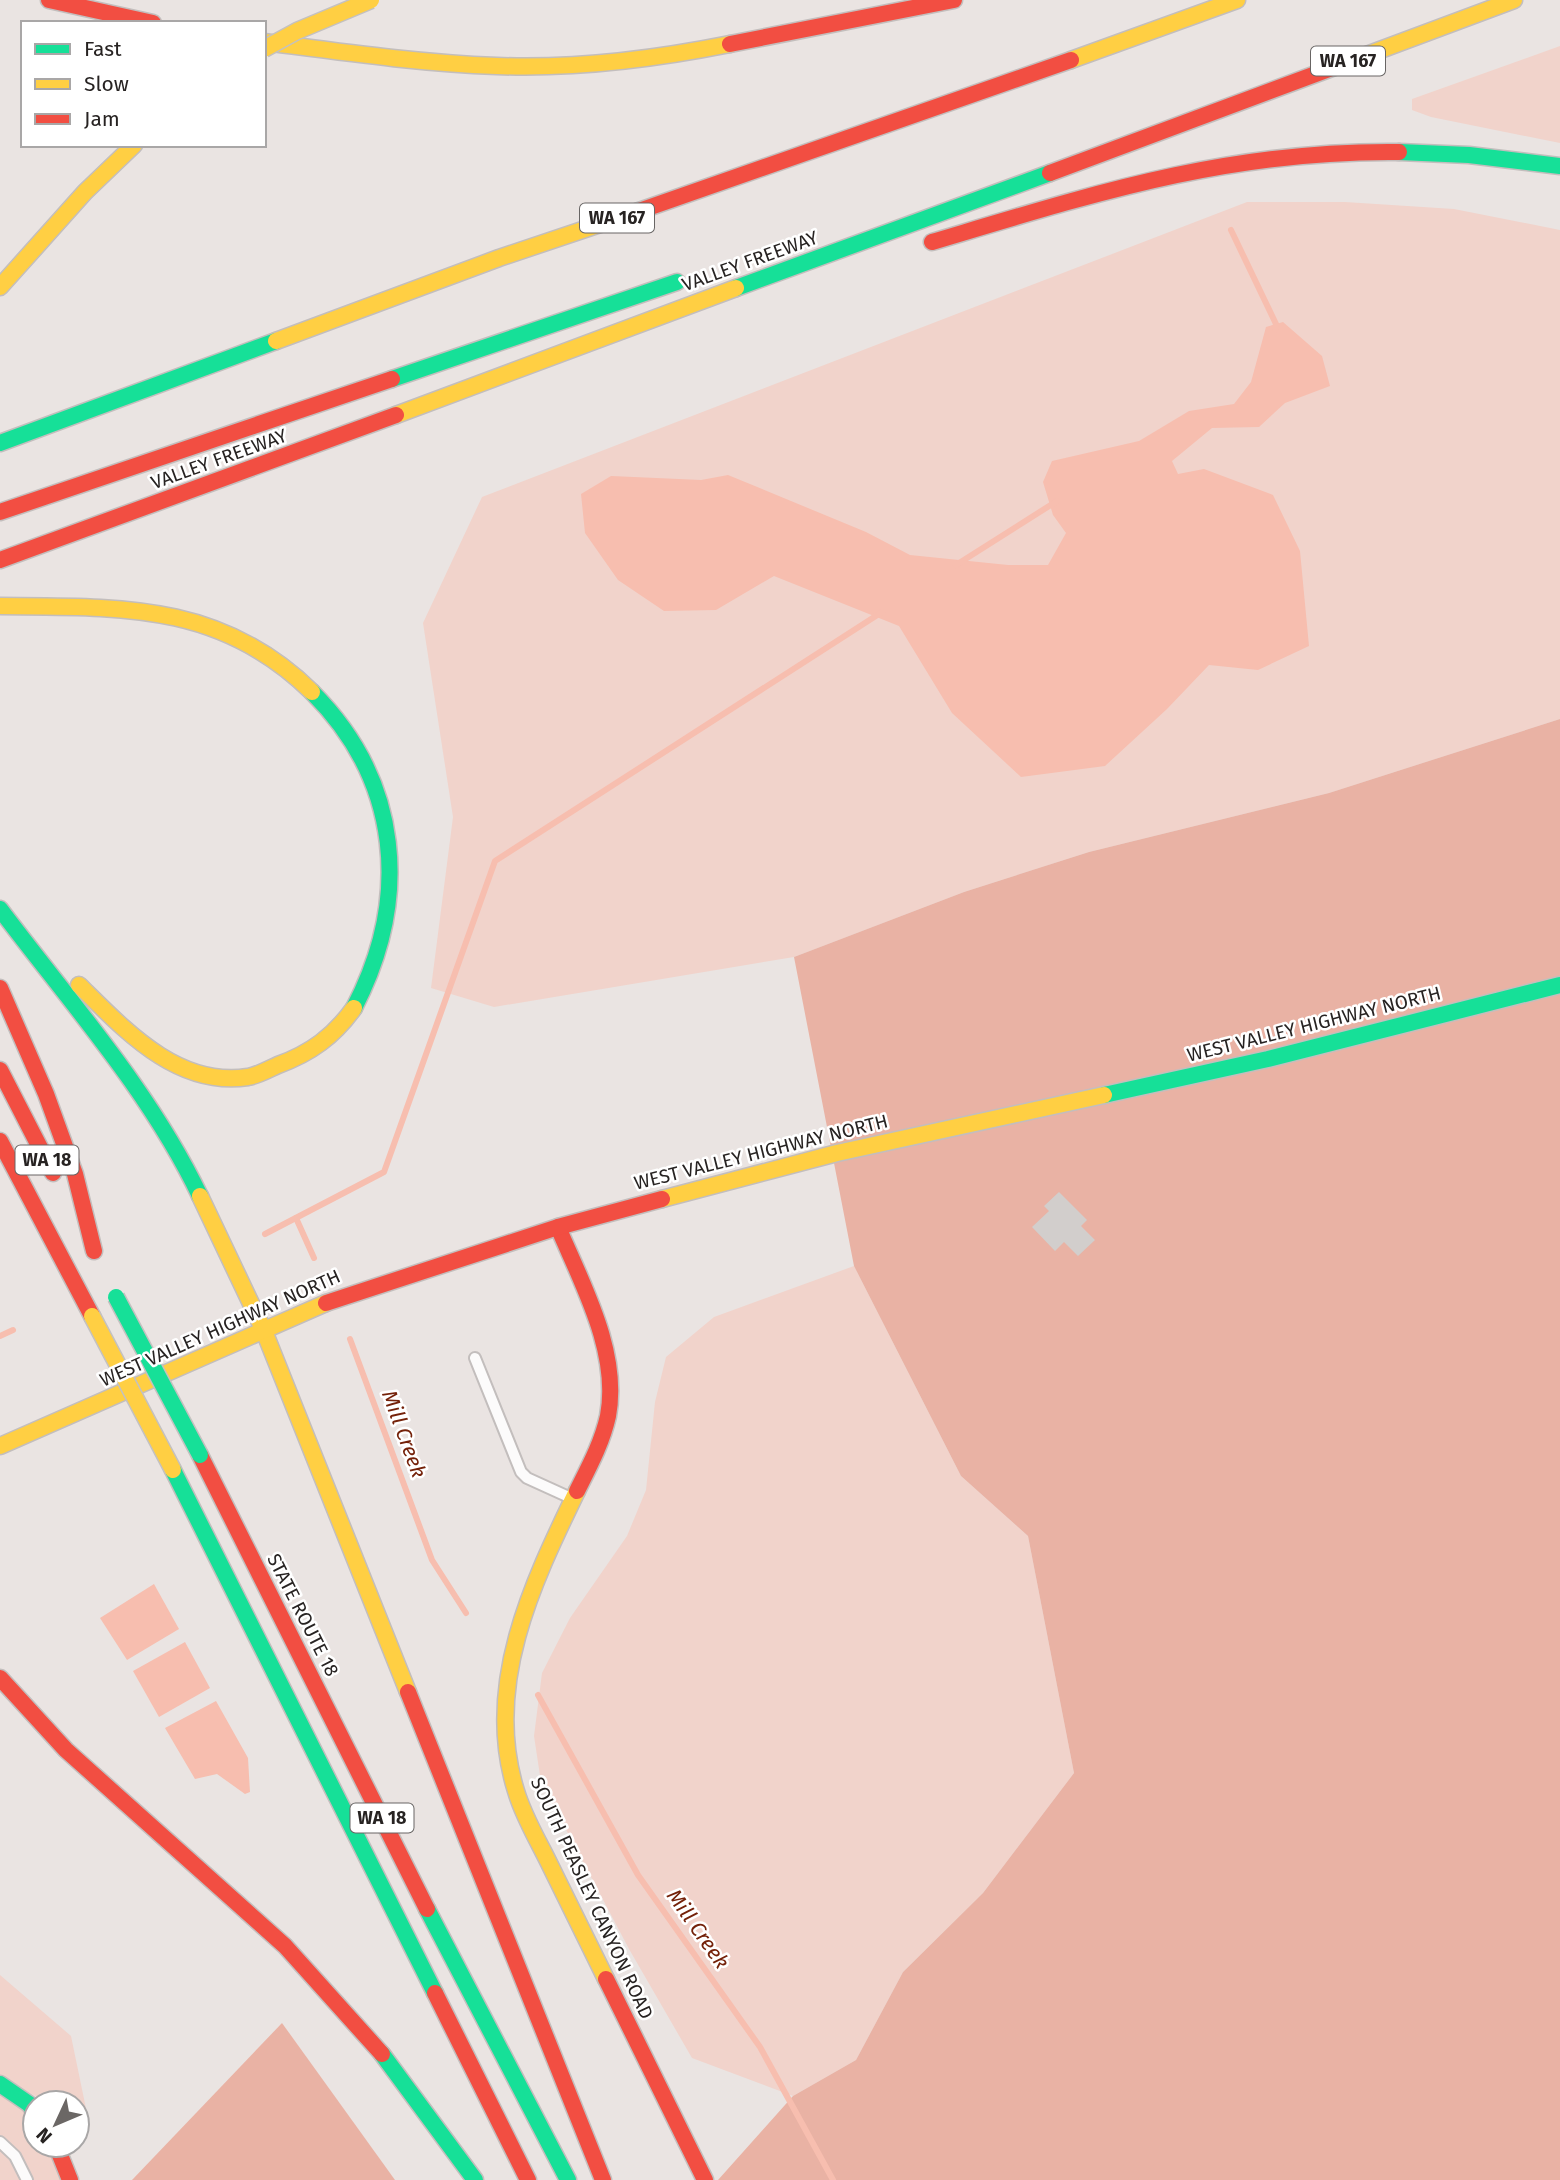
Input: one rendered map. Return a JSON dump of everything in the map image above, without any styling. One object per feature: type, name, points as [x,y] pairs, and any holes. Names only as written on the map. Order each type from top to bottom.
[{"type":"main road","points":[[49,0],[144,21]]},
{"type":"main road","points":[[266,48],[297,31],[371,0]]},
{"type":"main road","points":[[266,42],[392,59],[500,66],[590,63],[681,54],[954,0]]},
{"type":"main road","name":"WA 167","points":[[0,443],[499,258],[867,133],[1237,0]]},
{"type":"main road","name":"VALLEY FREEWAY","points":[[0,560],[289,456],[508,371],[968,204],[1181,122],[1514,0]]},
{"type":"main road","points":[[1098,137],[1125,128],[1181,122]]},
{"type":"main road","points":[[0,287],[85,192],[132,147]]},
{"type":"main road","points":[[922,245],[1127,186],[1245,160],[1370,151],[1481,156],[1560,166]]},
{"type":"main road","points":[[0,512],[688,278]]},
{"type":"main road","points":[[508,371],[785,288]]},
{"type":"main road","points":[[0,606],[94,607],[136,611],[174,617],[235,636],[305,686],[359,753],[388,828],[390,868],[382,932],[363,993],[342,1025],[296,1059],[249,1077],[201,1073],[179,1067],[140,1041],[14,926]]},
{"type":"main road","points":[[0,909],[135,1088],[182,1158],[264,1331],[603,2180]]},
{"type":"main road","name":"WEST VALLEY HIGHWAY NORTH","points":[[0,1446],[340,1297],[558,1227],[837,1153],[1268,1059],[1560,985]]},
{"type":"main road","name":"WA 18","points":[[0,988],[46,1094],[71,1163],[96,1256],[0,1070]]},
{"type":"main road","name":"WA 18","points":[[0,1141],[173,1470],[528,2180]]},
{"type":"main road","points":[[25,1227],[93,1316]]},
{"type":"main road","name":"SOUTH PEASLEY CANYON ROAD","points":[[558,1227],[601,1335],[610,1390],[598,1450],[573,1499],[521,1618],[508,1667],[505,1720],[515,1788],[705,2180]]},
{"type":"main road","name":"STATE ROUTE 18","points":[[113,1291],[200,1455],[500,2054],[568,2180]]},
{"type":"main road","points":[[0,1678],[82,1768],[285,1945],[402,2079],[475,2180]]},
{"type":"main road","points":[[0,2084],[21,2098]]},
{"type":"main road","points":[[62,2159],[70,2180]]},
{"type":"lane","points":[[475,1358],[521,1472],[527,1479],[573,1499]]},
{"type":"lane","points":[[0,2142],[15,2156],[27,2180]]},
{"type":"shaded area","points":[[1560,46],[1560,143],[1431,117],[1412,110],[1412,99]]},
{"type":"shaded area","points":[[1247,202],[1345,202],[1454,209],[1560,230],[1560,719],[1329,793],[1089,852],[964,892],[794,957],[494,1007],[431,988],[453,817],[423,623],[482,497]]},
{"type":"shaded area","points":[[1283,322],[1322,356],[1330,386],[1285,403],[1259,427],[1212,428],[1172,461],[1178,474],[1204,469],[1273,495],[1300,551],[1309,646],[1258,670],[1209,665],[1167,709],[1105,766],[1021,777],[952,713],[899,626],[774,576],[716,610],[664,611],[618,580],[585,533],[581,494],[611,476],[701,480],[728,475],[866,532],[910,555],[1008,565],[1048,565],[1066,533],[1053,515],[1043,482],[1052,461],[1139,441],[1189,411],[1234,404],[1251,382],[1266,327]]},
{"type":"shaded area","points":[[1560,719],[1560,2180],[718,2180],[793,2096],[856,2060],[903,1972],[983,1893],[1074,1773],[1028,1536],[961,1476],[854,1266],[794,957],[964,892],[1089,852],[1329,793]]},
{"type":"shaded area","points":[[854,1266],[961,1476],[1028,1536],[1074,1773],[983,1893],[903,1972],[856,2060],[793,2096],[692,2058],[629,1949],[541,1782],[534,1736],[542,1673],[570,1618],[627,1536],[646,1490],[655,1402],[666,1357],[714,1317]]},
{"type":"shaded area","points":[[154,1584],[179,1629],[127,1660],[100,1618]]},
{"type":"shaded area","points":[[185,1642],[210,1688],[159,1717],[133,1671]]},
{"type":"shaded area","points":[[216,1701],[248,1758],[250,1792],[245,1794],[217,1774],[195,1779],[165,1728]]},
{"type":"shaded area","points":[[0,1975],[71,2036],[82,2089],[22,2089],[0,2078]]},
{"type":"shaded area","points":[[282,2023],[395,2180],[132,2180]]},
{"type":"shaded area","points":[[0,2084],[21,2101],[21,2159],[62,2159],[70,2180],[0,2180]]},
{"type":"building","points":[[1059,1192],[1087,1220],[1081,1226],[1095,1240],[1078,1256],[1064,1242],[1055,1251],[1032,1227],[1049,1211],[1044,1206]]},
{"type":"waterway","points":[[1231,230],[1276,324],[1275,330]]},
{"type":"waterway","points":[[956,565],[1057,501]]},
{"type":"waterway","points":[[265,1234],[384,1172],[495,861],[882,612]]},
{"type":"waterway","name":"Mill Creek","points":[[296,1218],[314,1258]]},
{"type":"waterway","points":[[0,1336],[13,1330]]},
{"type":"waterway","name":"Mill Creek","points":[[350,1339],[432,1560],[466,1613]]},
{"type":"waterway","name":"Mill Creek","points":[[538,1695],[638,1875],[760,2047],[833,2180]]},
{"type":"traffic: fast","points":[[1399,152],[1469,155],[1560,166]]},
{"type":"traffic: fast","points":[[736,288],[1050,173]]},
{"type":"traffic: fast","points":[[392,379],[677,282]]},
{"type":"traffic: fast","points":[[0,443],[276,341]]},
{"type":"traffic: fast","points":[[312,692],[342,727],[364,763],[379,802],[388,842],[389,883],[384,925],[372,966],[354,1008]]},
{"type":"traffic: fast","points":[[0,909],[133,1083],[180,1157],[200,1196]]},
{"type":"traffic: fast","points":[[1104,1095],[1268,1059],[1560,985]]},
{"type":"traffic: fast","points":[[116,1297],[200,1455]]},
{"type":"traffic: fast","points":[[173,1470],[435,1993]]},
{"type":"traffic: fast","points":[[427,1909],[568,2180]]},
{"type":"traffic: fast","points":[[382,2054],[475,2180]]},
{"type":"traffic: fast","points":[[0,2084],[21,2098]]},
{"type":"traffic: slow","points":[[266,48],[297,31],[371,0]]},
{"type":"traffic: slow","points":[[1071,60],[1237,0]]},
{"type":"traffic: slow","points":[[1364,56],[1514,0]]},
{"type":"traffic: slow","points":[[266,42],[410,60],[526,67],[614,62],[730,44]]},
{"type":"traffic: slow","points":[[0,287],[85,192],[132,147]]},
{"type":"traffic: slow","points":[[276,341],[499,258],[639,211]]},
{"type":"traffic: slow","points":[[396,415],[736,288]]},
{"type":"traffic: slow","points":[[0,606],[127,610],[205,626],[242,641],[277,663],[312,692]]},
{"type":"traffic: slow","points":[[79,985],[154,1052],[198,1073],[222,1078],[252,1076],[301,1055],[330,1035],[354,1008]]},
{"type":"traffic: slow","points":[[662,1199],[837,1153],[1104,1095]]},
{"type":"traffic: slow","points":[[200,1196],[264,1331],[408,1692]]},
{"type":"traffic: slow","points":[[0,1446],[326,1303]]},
{"type":"traffic: slow","points":[[92,1316],[173,1470]]},
{"type":"traffic: slow","points":[[577,1491],[544,1562],[517,1637],[509,1674],[505,1713],[507,1752],[516,1791],[526,1817],[606,1979]]},
{"type":"traffic: jam","points":[[49,0],[144,21]]},
{"type":"traffic: jam","points":[[730,44],[954,0]]},
{"type":"traffic: jam","points":[[1050,173],[1364,56]]},
{"type":"traffic: jam","points":[[639,211],[1071,60]]},
{"type":"traffic: jam","points":[[932,242],[1105,192],[1219,167],[1336,153],[1399,152]]},
{"type":"traffic: jam","points":[[0,512],[392,379]]},
{"type":"traffic: jam","points":[[0,560],[396,415]]},
{"type":"traffic: jam","points":[[0,988],[46,1094],[75,1174],[94,1251]]},
{"type":"traffic: jam","points":[[0,1070],[53,1173]]},
{"type":"traffic: jam","points":[[0,1141],[92,1316]]},
{"type":"traffic: jam","points":[[326,1303],[558,1227],[662,1199]]},
{"type":"traffic: jam","points":[[558,1227],[588,1295],[609,1367],[608,1416],[599,1445],[577,1491]]},
{"type":"traffic: jam","points":[[200,1455],[427,1909]]},
{"type":"traffic: jam","points":[[0,1678],[66,1750],[285,1946],[382,2054]]},
{"type":"traffic: jam","points":[[408,1692],[603,2180]]},
{"type":"traffic: jam","points":[[606,1979],[705,2180]]},
{"type":"traffic: jam","points":[[435,1993],[528,2180]]},
{"type":"traffic: jam","points":[[62,2159],[70,2180]]}]
